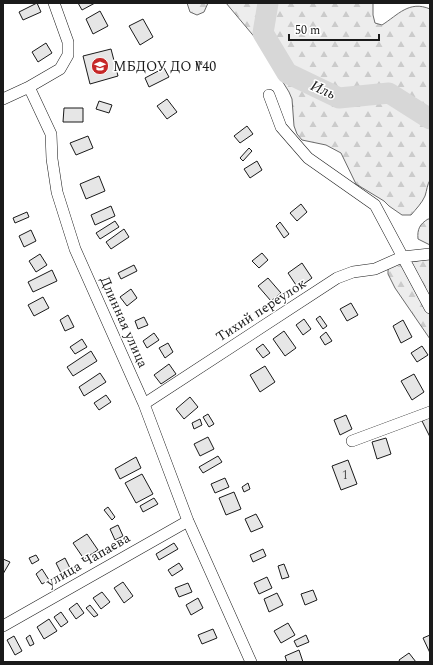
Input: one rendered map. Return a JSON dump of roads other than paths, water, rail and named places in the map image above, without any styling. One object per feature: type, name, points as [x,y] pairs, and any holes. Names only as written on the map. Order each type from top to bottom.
[{"type":"street","points":[[3,99],[29,87],[60,69],[68,55],[68,42],[54,3]]},
{"type":"street","name":"Длинная улица","points":[[29,87],[51,134],[52,159],[57,192],[75,249],[144,404],[188,521],[251,662]]},
{"type":"street","points":[[269,95],[281,128],[308,158],[376,205],[430,308]]},
{"type":"street","name":"Тихий переулок","points":[[144,404],[337,278],[353,272],[375,269],[402,257],[430,254]]},
{"type":"street","points":[[352,441],[430,412]]},
{"type":"street","name":"улица Чапаева","points":[[3,626],[188,521]]},
{"type":"waterway","name":"Иль","points":[[268,3],[263,33],[287,73],[339,98],[389,93],[430,119]]},
{"type":"place","name":"МБДОУ ДО №40","points":[[100,66]]}]
